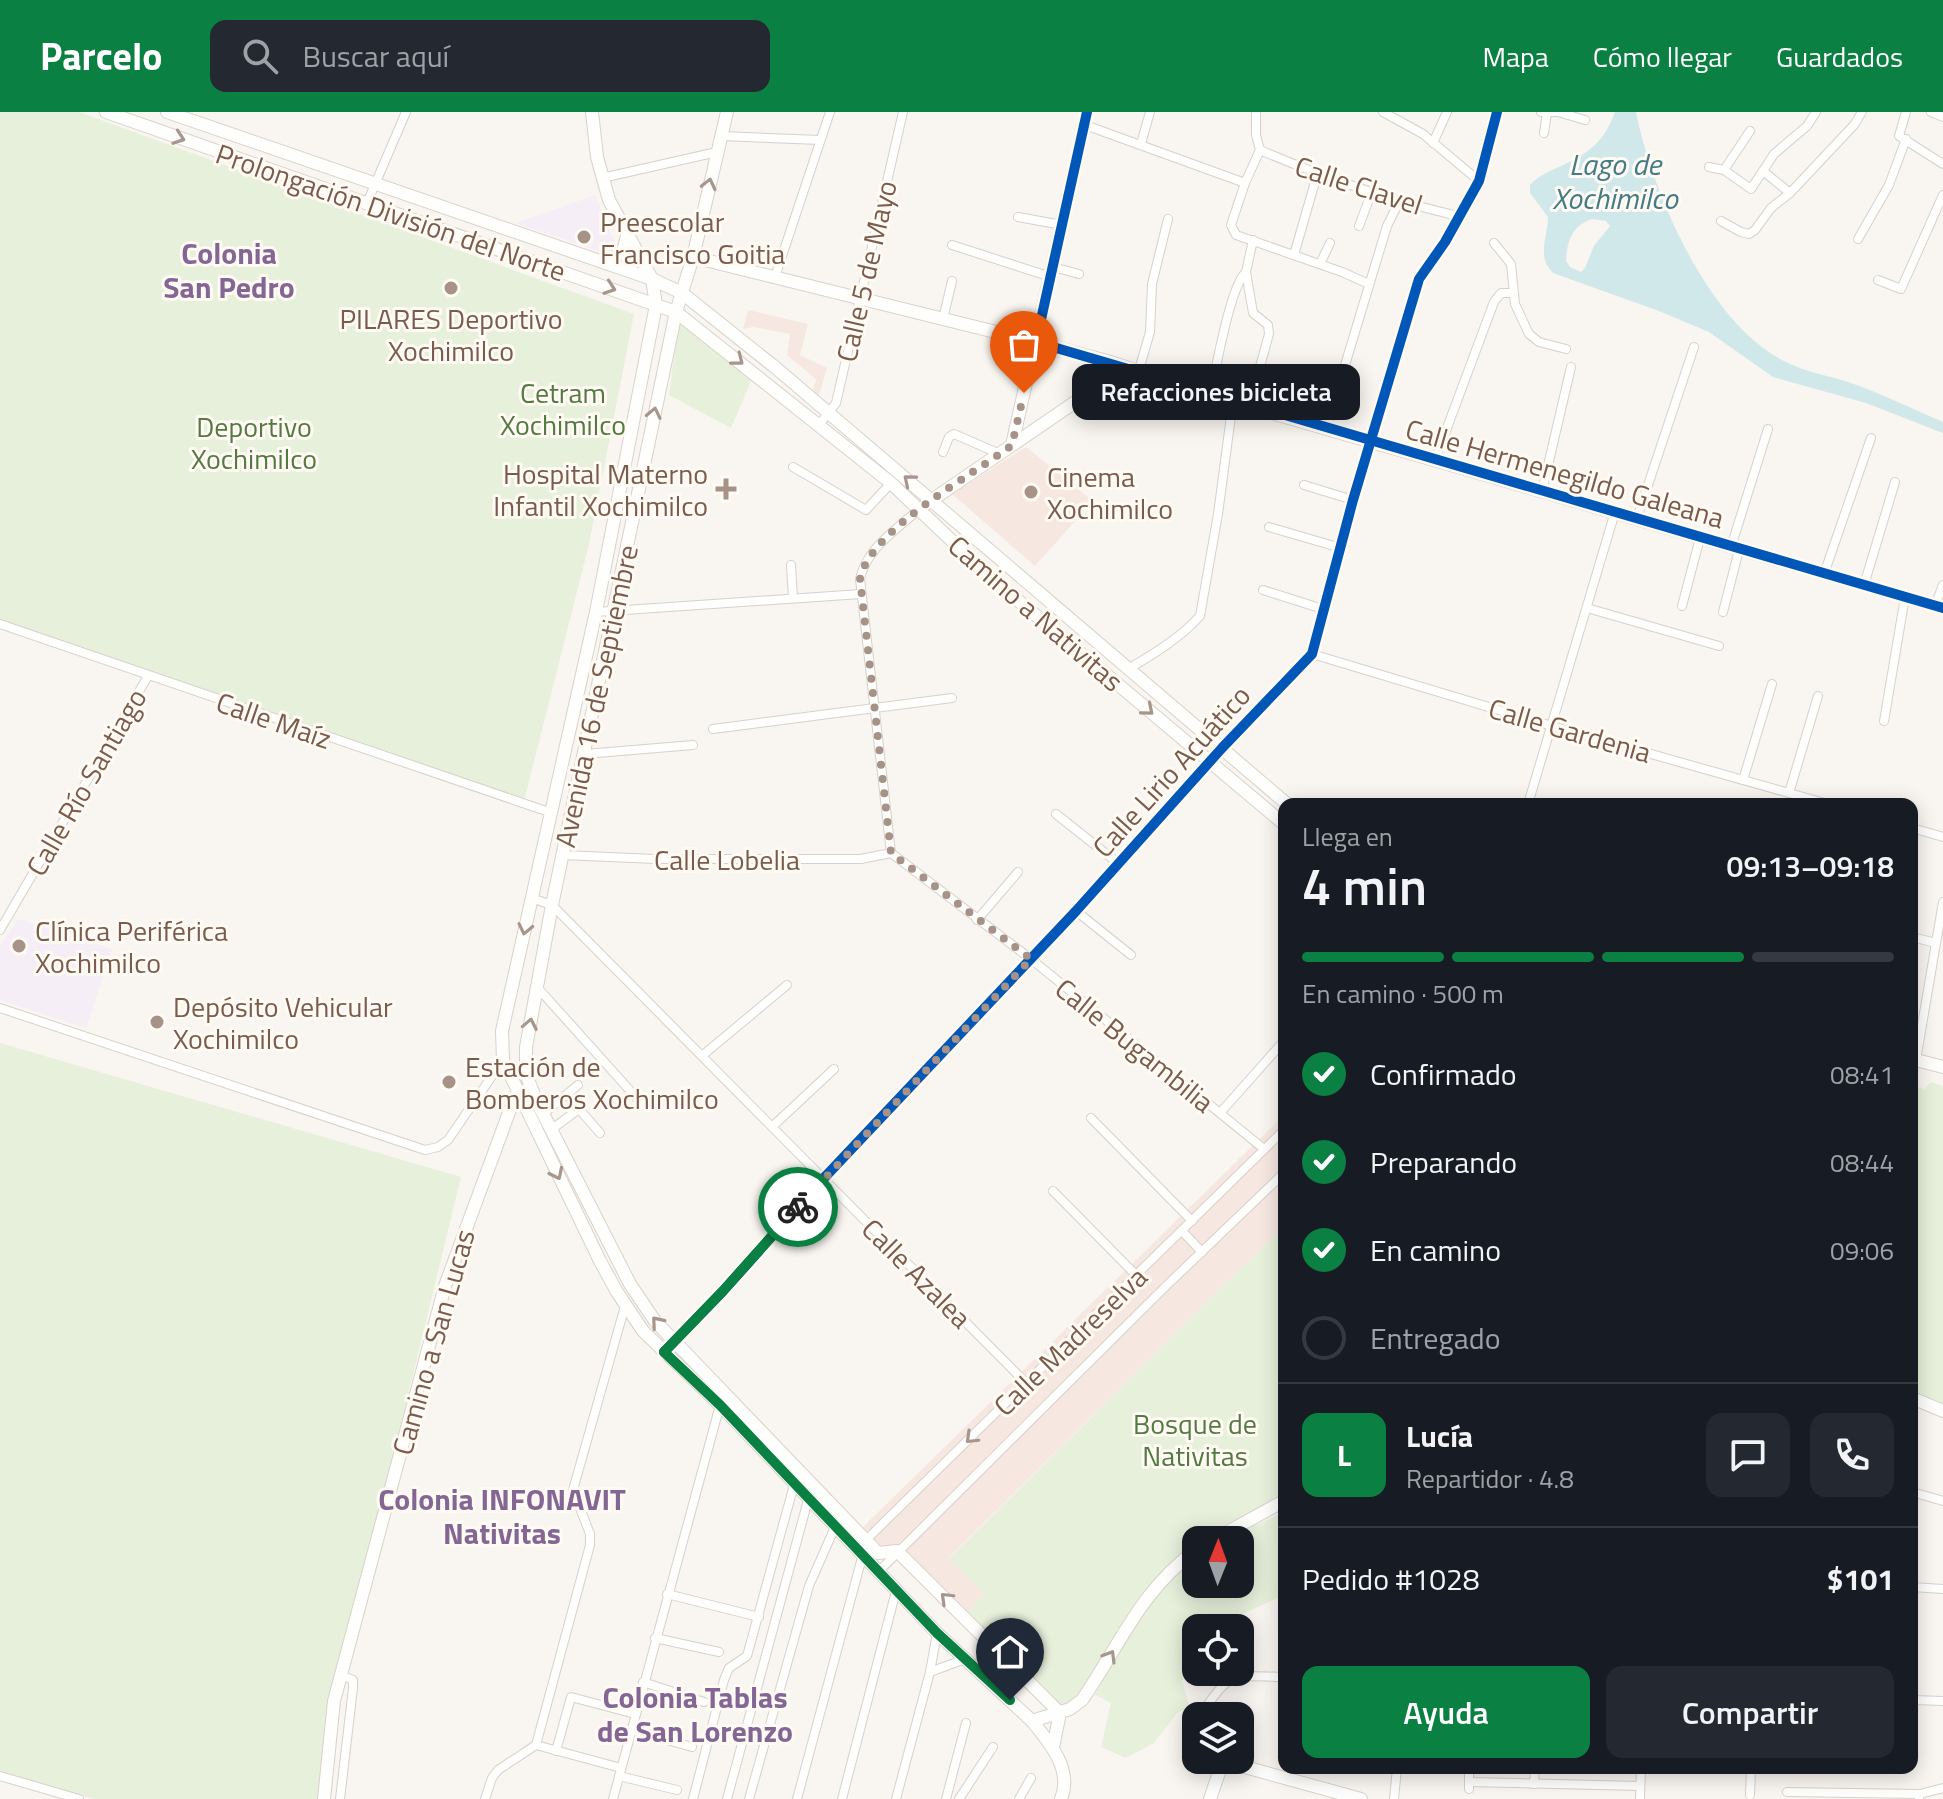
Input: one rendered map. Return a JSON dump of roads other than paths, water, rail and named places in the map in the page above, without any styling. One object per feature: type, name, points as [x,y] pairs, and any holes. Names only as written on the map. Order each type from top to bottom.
[{"type":"main road","name":"Prolongación División del Norte","points":[[106,112],[676,312]]},
{"type":"main road","name":"Prolongación División del Norte","points":[[167,112],[186,115],[652,279],[682,293]]},
{"type":"main road","points":[[592,112],[597,157],[609,200],[652,279]]},
{"type":"main road","points":[[682,293],[727,112]]},
{"type":"main road","points":[[1012,445],[1086,119]]},
{"type":"main road","points":[[314,185],[321,165]]},
{"type":"main road","points":[[609,264],[624,248],[627,236]]},
{"type":"main road","name":"Calle Hermenegildo Galeana","points":[[693,257],[1036,342],[1939,607]]},
{"type":"main road","name":"Avenida 16 de Septiembre","points":[[527,1096],[503,1060],[502,1031],[596,612],[631,438],[656,305],[652,279]]},
{"type":"main road","name":"Avenida 16 de Septiembre","points":[[527,1096],[526,1047],[552,905],[634,507],[682,293]]},
{"type":"main road","name":"Camino a Nativitas","points":[[682,293],[830,413],[1280,798]]},
{"type":"main road","name":"Camino a Nativitas","points":[[676,312],[891,483],[989,576],[1278,819]]},
{"type":"main road","points":[[766,382],[776,368]]},
{"type":"main road","points":[[918,510],[1125,368]]},
{"type":"main road","points":[[631,438],[648,443]]},
{"type":"main road","points":[[618,503],[634,507]]},
{"type":"main road","points":[[1918,1064],[1943,1067]]},
{"type":"main road","points":[[527,1096],[552,1129],[638,1298],[674,1342],[878,1553],[897,1551],[1060,1713]]},
{"type":"main road","points":[[527,1096],[586,1234],[625,1306],[643,1331],[720,1405],[877,1573],[1032,1721],[1053,1747],[1064,1778],[1061,1799]]},
{"type":"main road","name":"Camino a San Lucas","points":[[324,1799],[334,1701],[445,1286],[484,1176],[527,1096]]},
{"type":"main road","points":[[1918,1401],[1943,1411]]},
{"type":"main road","points":[[1238,1526],[1278,1504]]},
{"type":"main road","points":[[1032,1721],[1070,1709],[1082,1700],[1146,1596],[1182,1561]]},
{"type":"main road","points":[[1053,1747],[1060,1713]]},
{"type":"main road","points":[[1254,1769],[1361,1799]]},
{"type":"main road","points":[[1210,1799],[1218,1774]]},
{"type":"street","points":[[367,203],[406,112]]},
{"type":"street","points":[[775,277],[830,112]]},
{"type":"street","name":"Calle 5 de Mayo","points":[[819,425],[836,403],[903,112]]},
{"type":"street","points":[[1141,144],[1150,112]]},
{"type":"street","points":[[1256,112],[1256,135],[1260,150],[1245,183],[1231,225],[1233,231],[1236,235],[1369,284]]},
{"type":"street","points":[[1433,143],[1447,112]]},
{"type":"street","name":"Calle Lirio Acuático","points":[[664,1352],[1312,654],[1353,500],[1419,279],[1445,242],[1479,181],[1497,112]]},
{"type":"street","points":[[1544,133],[1544,113],[1558,112],[1585,120]]},
{"type":"street","points":[[1709,167],[1724,170],[1751,189],[1774,154],[1807,126],[1816,112]]},
{"type":"street","points":[[1721,221],[1749,234],[1854,125],[1862,112]]},
{"type":"street","points":[[1906,112],[1899,136],[1943,164]]},
{"type":"street","points":[[1931,112],[1943,117]]},
{"type":"street","points":[[1388,113],[1423,134],[1479,181]]},
{"type":"street","points":[[1086,119],[1141,144],[1245,183]]},
{"type":"street","points":[[1724,170],[1750,131]]},
{"type":"street","points":[[721,136],[820,140]]},
{"type":"street","points":[[1858,239],[1889,185],[1906,139]]},
{"type":"street","name":"Calle Clavel","points":[[1260,150],[1371,194],[1458,216]]},
{"type":"street","points":[[602,178],[717,152]]},
{"type":"street","points":[[1763,171],[1790,193]]},
{"type":"street","points":[[1294,255],[1317,175]]},
{"type":"street","points":[[1359,226],[1371,194]]},
{"type":"street","points":[[1878,280],[1901,289],[1943,195]]},
{"type":"street","points":[[1326,428],[1387,226],[1399,202]]},
{"type":"street","points":[[1018,217],[1062,225]]},
{"type":"street","points":[[1138,373],[1150,332],[1152,284],[1168,219]]},
{"type":"street","points":[[1249,406],[1269,334],[1268,325],[1253,313],[1246,272],[1253,240]]},
{"type":"street","points":[[1320,264],[1330,243]]},
{"type":"street","points":[[1494,243],[1511,264],[1512,293],[1529,334],[1539,342],[1566,349]]},
{"type":"street","points":[[952,245],[1052,272],[1079,274]]},
{"type":"street","points":[[1210,395],[1237,286],[1246,272]]},
{"type":"street","points":[[943,319],[952,281]]},
{"type":"street","points":[[1435,460],[1494,302],[1501,293],[1512,293]]},
{"type":"street","points":[[1637,518],[1694,347]]},
{"type":"street","points":[[1542,491],[1571,367]]},
{"type":"street","points":[[1307,374],[1307,384],[1338,393]]},
{"type":"street","points":[[1130,668],[1160,650],[1200,616],[1233,401]]},
{"type":"street","points":[[1723,612],[1735,548],[1768,429]]},
{"type":"street","points":[[943,452],[949,437],[954,434],[1000,454]]},
{"type":"street","points":[[1824,574],[1871,438]]},
{"type":"street","points":[[793,467],[866,510],[891,483]]},
{"type":"street","points":[[1864,585],[1895,482]]},
{"type":"street","points":[[1304,485],[1353,500]]},
{"type":"street","points":[[891,853],[860,579],[862,566],[875,549],[918,510]]},
{"type":"street","points":[[1530,798],[1615,512]]},
{"type":"street","points":[[1269,527],[1341,548]]},
{"type":"street","points":[[1682,606],[1700,538]]},
{"type":"street","points":[[791,565],[793,598]]},
{"type":"street","points":[[1939,607],[1943,585]]},
{"type":"street","points":[[1263,590],[1326,610]]},
{"type":"street","points":[[596,612],[861,594]]},
{"type":"street","points":[[1884,721],[1905,597]]},
{"type":"street","points":[[1587,608],[1719,646]]},
{"type":"street","name":"Calle Maíz","points":[[0,624],[549,812]]},
{"type":"street","name":"Calle Gardenia","points":[[1312,654],[1807,798]]},
{"type":"street","name":"Calle Río Santiago","points":[[0,930],[148,676]]},
{"type":"street","points":[[1743,780],[1772,684]]},
{"type":"street","points":[[1789,793],[1818,696]]},
{"type":"street","points":[[713,729],[952,698]]},
{"type":"street","points":[[585,754],[693,745]]},
{"type":"street","points":[[1056,814],[1119,864]]},
{"type":"street","points":[[1918,830],[1943,837]]},
{"type":"street","name":"Calle Lobelia","points":[[563,855],[655,859],[861,859],[891,853]]},
{"type":"street","name":"Calle Bugambilia","points":[[891,853],[1031,959],[1264,1149]]},
{"type":"street","points":[[977,920],[1018,872]]},
{"type":"street","name":"Calle Azalea","points":[[531,898],[552,905],[1027,1384]]},
{"type":"street","points":[[1918,1037],[1943,902]]},
{"type":"street","points":[[1076,911],[1131,955]]},
{"type":"street","points":[[1918,938],[1936,943]]},
{"type":"street","points":[[703,1055],[787,985]]},
{"type":"street","points":[[537,987],[643,1105]]},
{"type":"street","points":[[0,1008],[425,1150],[438,1147],[448,1140],[503,1060]]},
{"type":"street","points":[[1220,1113],[1278,1048]]},
{"type":"street","points":[[773,1126],[834,1069]]},
{"type":"street","points":[[543,1114],[578,1085]]},
{"type":"street","points":[[552,1129],[579,1109],[600,1133]]},
{"type":"street","points":[[1091,1118],[1192,1221]]},
{"type":"street","name":"Calle Madreselva","points":[[867,1539],[1278,1136]]},
{"type":"street","name":"Calle Madreselva","points":[[877,1573],[1278,1179]]},
{"type":"street","points":[[1053,1191],[1137,1276]]},
{"type":"street","points":[[1182,1231],[1202,1252]]},
{"type":"street","points":[[485,1799],[498,1770],[536,1745],[590,1545],[590,1534],[573,1490],[625,1306]]},
{"type":"street","points":[[613,1799],[720,1405]]},
{"type":"street","points":[[693,1799],[724,1680],[729,1668],[747,1656],[794,1485]]},
{"type":"street","points":[[1918,1494],[1943,1501]]},
{"type":"street","points":[[727,1799],[808,1500]]},
{"type":"street","points":[[749,1799],[809,1586],[835,1527]]},
{"type":"street","points":[[797,1799],[867,1539]]},
{"type":"street","points":[[1918,1587],[1943,1589]]},
{"type":"street","points":[[842,1799],[896,1591]]},
{"type":"street","points":[[667,1594],[759,1617]]},
{"type":"street","points":[[896,1799],[930,1672],[937,1633]]},
{"type":"street","points":[[655,1638],[719,1652]]},
{"type":"street","points":[[930,1672],[965,1659]]},
{"type":"street","points":[[340,1799],[353,1688],[353,1680],[341,1675]]},
{"type":"street","points":[[1209,1702],[1221,1685],[1231,1679],[1242,1675],[1278,1677]]},
{"type":"street","points":[[643,1682],[704,1702]]},
{"type":"street","points":[[556,1751],[571,1697],[635,1714]]},
{"type":"street","points":[[1918,1700],[1943,1701]]},
{"type":"street","points":[[946,1799],[951,1770],[966,1723]]},
{"type":"street","points":[[631,1730],[692,1747]]},
{"type":"street","points":[[536,1745],[677,1790]]},
{"type":"street","points":[[959,1799],[993,1747]]},
{"type":"street","points":[[1394,1799],[1396,1774]]},
{"type":"street","points":[[1469,1774],[1469,1786],[1640,1786]]},
{"type":"street","points":[[1534,1784],[1535,1774]]},
{"type":"street","points":[[1640,1799],[1641,1774]]},
{"type":"street","points":[[1750,1795],[1751,1774]]},
{"type":"street","points":[[0,1776],[79,1799]]},
{"type":"street","points":[[1019,1799],[1031,1778]]},
{"type":"street","points":[[1787,1792],[1920,1797],[1943,1788]]},
{"type":"water","name":"Lago de Xochimilco","points":[[1615,112],[1636,112],[1655,179],[1688,252],[1708,287],[1756,343],[1792,365],[1860,386],[1943,422],[1943,433],[1866,403],[1773,377],[1709,332],[1553,273],[1544,253],[1548,217],[1530,193],[1530,185],[1589,150]],"holes":[[[1592,219],[1606,221],[1610,226],[1594,246],[1585,268],[1581,272],[1570,267],[1566,261],[1569,241],[1575,230]]]},
{"type":"place","name":"Preescolar Francisco Goitia","points":[[584,237]]},
{"type":"place","name":"PILARES Deportivo Xochimilco","points":[[451,288]]},
{"type":"place","name":"Refacciones bicicleta","points":[[1024,393]]},
{"type":"place","name":"Hospital Materno Infantil Xochimilco","points":[[726,489]]},
{"type":"place","name":"Cinema Xochimilco","points":[[1031,492]]},
{"type":"place","name":"Clínica Periférica Xochimilco","points":[[19,946]]},
{"type":"place","name":"Depósito Vehicular Xochimilco","points":[[157,1022]]},
{"type":"place","name":"Estación de Bomberos Xochimilco","points":[[449,1082]]},
{"type":"district","name":"Colonia San Pedro","points":[[229,270]]},
{"type":"district","name":"Colonia INFONAVIT Nativitas","points":[[502,1516]]},
{"type":"district","name":"Colonia Tablas de San Lorenzo","points":[[695,1714]]},
{"type":"park label","name":"Cetram Xochimilco","points":[[563,408]]},
{"type":"park label","name":"Deportivo Xochimilco","points":[[254,442]]},
{"type":"park label","name":"Bosque de Nativitas","points":[[1195,1439]]}]
